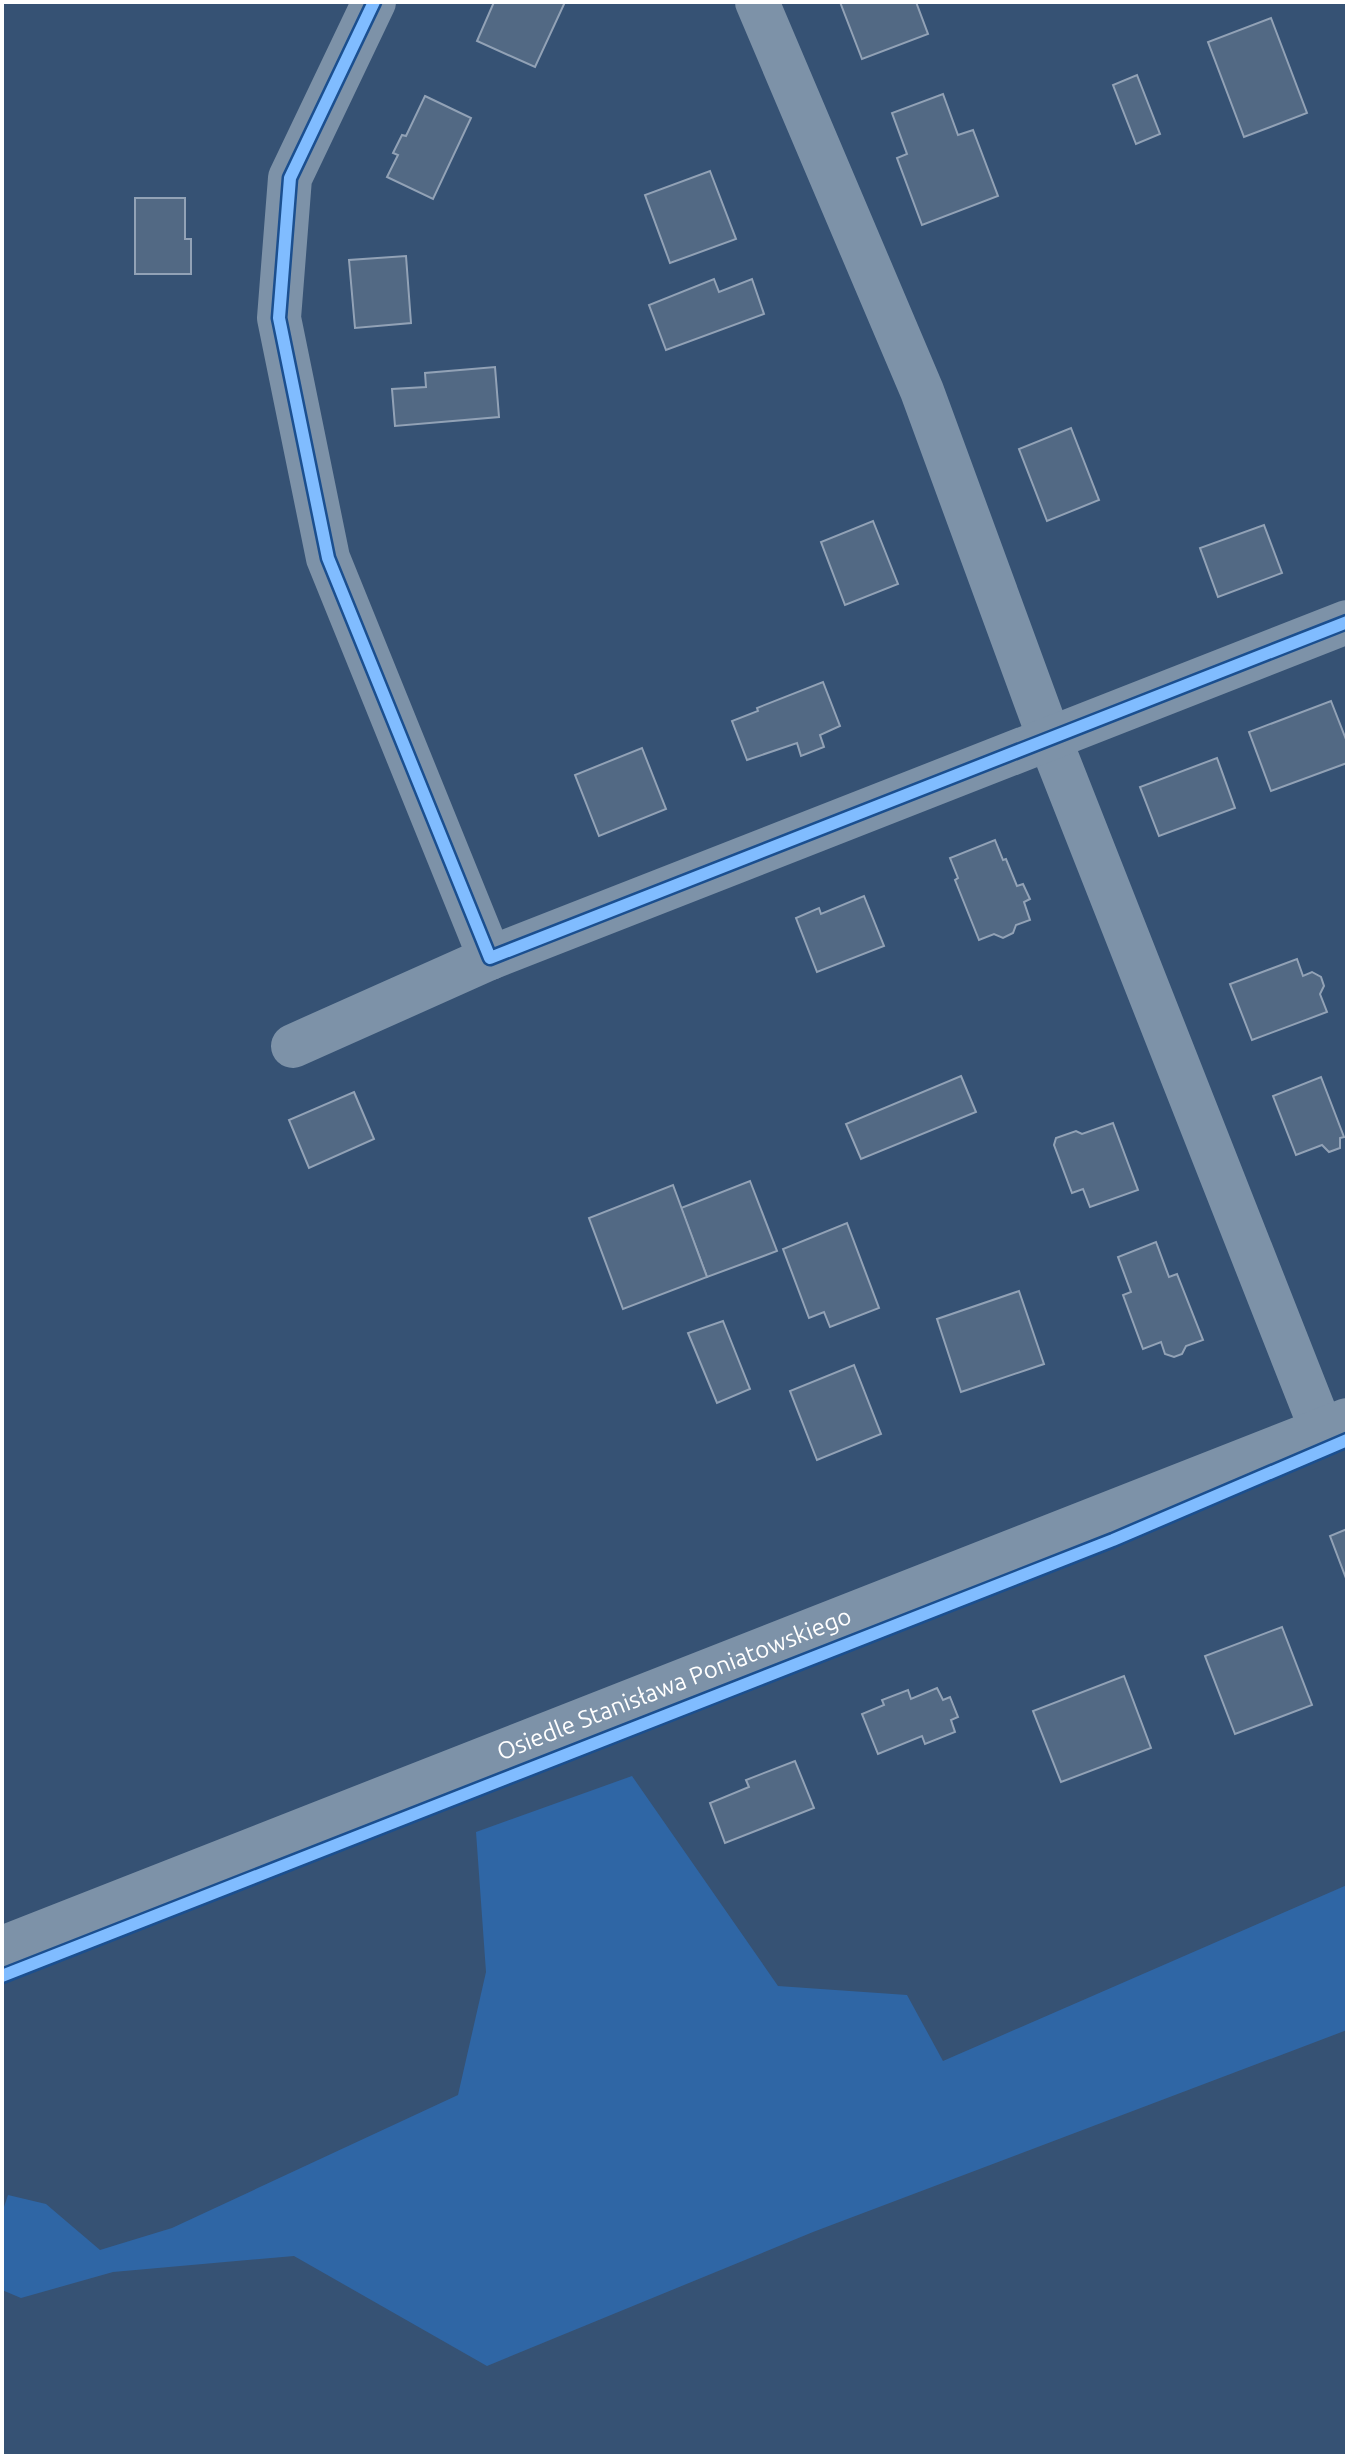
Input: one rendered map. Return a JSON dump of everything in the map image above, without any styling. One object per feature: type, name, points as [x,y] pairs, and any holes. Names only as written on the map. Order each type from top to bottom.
[{"type":"street","points":[[374,2],[290,178],[279,318],[328,558],[490,958]]},
{"type":"street","points":[[757,2],[922,391],[1050,740],[1334,1426]]},
{"type":"street","points":[[293,1046],[490,958],[1347,622]]},
{"type":"street","name":"Osiedle Stanisława Poniatowskiego","points":[[2,1948],[1334,1426]]},
{"type":"shaded area","points":[[632,1776],[778,1986],[907,1995],[943,2061],[1347,1885],[1347,2030],[813,2232],[487,2366],[294,2256],[113,2272],[21,2298],[2,2290],[2,2213],[8,2195],[46,2204],[100,2250],[172,2228],[458,2095],[486,1972],[476,1832]]},
{"type":"building","points":[[494,2],[565,2],[535,67],[477,41]]},
{"type":"building","points":[[840,2],[916,2],[928,34],[862,59]]},
{"type":"building","points":[[1271,18],[1307,113],[1244,137],[1208,42]]},
{"type":"building","points":[[1137,75],[1160,134],[1136,144],[1113,85]]},
{"type":"building","points":[[943,94],[958,135],[973,130],[998,196],[922,225],[897,158],[907,154],[892,113]]},
{"type":"building","points":[[425,96],[471,118],[433,199],[387,177],[398,155],[393,153],[402,135],[406,136]]},
{"type":"building","points":[[710,171],[736,239],[670,263],[645,195]]},
{"type":"building","points":[[135,198],[185,198],[185,239],[191,239],[191,274],[135,274]]},
{"type":"building","points":[[406,256],[411,323],[355,328],[349,260]]},
{"type":"building","points":[[714,279],[719,292],[752,279],[764,314],[666,350],[649,305]]},
{"type":"building","points":[[495,367],[499,417],[395,426],[392,389],[426,387],[425,373]]},
{"type":"building","points":[[1071,428],[1099,500],[1047,521],[1019,449]]},
{"type":"building","points":[[873,521],[898,584],[845,605],[821,542]]},
{"type":"building","points":[[1264,525],[1282,573],[1218,597],[1200,548]]},
{"type":"building","points":[[823,682],[840,726],[820,735],[824,747],[801,756],[797,743],[747,760],[732,721]]},
{"type":"building","points":[[1331,701],[1347,742],[1347,763],[1271,791],[1249,732]]},
{"type":"building","points":[[642,748],[666,809],[599,836],[575,775]]},
{"type":"building","points":[[1217,758],[1235,808],[1159,836],[1140,787]]},
{"type":"building","points":[[995,840],[1017,886],[1023,884],[1030,899],[1024,902],[1030,920],[1016,925],[1013,933],[1003,938],[994,934],[979,940],[955,880],[958,878],[950,858]]},
{"type":"building","points":[[864,896],[884,946],[817,972],[796,918],[819,908],[821,914]]},
{"type":"building","points":[[1297,959],[1303,976],[1312,972],[1321,977],[1324,986],[1320,994],[1327,1012],[1252,1040],[1230,984]]},
{"type":"building","points":[[961,1076],[976,1112],[861,1159],[846,1124]]},
{"type":"building","points":[[1321,1077],[1344,1137],[1340,1138],[1340,1148],[1329,1152],[1322,1145],[1296,1155],[1273,1096]]},
{"type":"building","points":[[354,1092],[374,1139],[309,1168],[289,1120]]},
{"type":"building","points":[[1113,1123],[1138,1190],[1090,1207],[1083,1189],[1072,1193],[1054,1145],[1056,1138],[1076,1131],[1082,1134]]},
{"type":"building","points":[[750,1181],[777,1251],[707,1277],[681,1208]]},
{"type":"building","points":[[673,1185],[707,1277],[623,1309],[589,1218]]},
{"type":"building","points":[[847,1223],[879,1308],[830,1327],[824,1312],[809,1318],[783,1249]]},
{"type":"building","points":[[1156,1242],[1169,1277],[1177,1274],[1203,1340],[1186,1346],[1182,1354],[1174,1357],[1165,1354],[1161,1342],[1143,1349],[1123,1295],[1131,1292],[1118,1257]]},
{"type":"building","points":[[1019,1291],[1044,1364],[961,1392],[937,1319]]},
{"type":"building","points":[[723,1321],[750,1389],[717,1403],[688,1333]]},
{"type":"building","points":[[854,1365],[881,1434],[817,1460],[790,1391]]},
{"type":"building","points":[[1347,1529],[1347,1581],[1330,1536]]},
{"type":"building","points":[[1282,1627],[1312,1705],[1235,1734],[1205,1656]]},
{"type":"building","points":[[1124,1676],[1151,1748],[1061,1782],[1033,1711]]},
{"type":"building","points":[[937,1688],[943,1700],[950,1697],[958,1717],[951,1720],[955,1732],[925,1744],[922,1736],[878,1754],[862,1714],[884,1705],[882,1700],[908,1690],[911,1699]]},
{"type":"building","points":[[795,1761],[814,1808],[725,1843],[710,1803],[749,1787],[746,1780]]},
{"type":"cycle path","points":[[374,2],[290,178],[279,318],[328,558],[490,958],[1347,622]]},
{"type":"cycle path","points":[[2,1976],[1113,1540],[1347,1440]]}]
